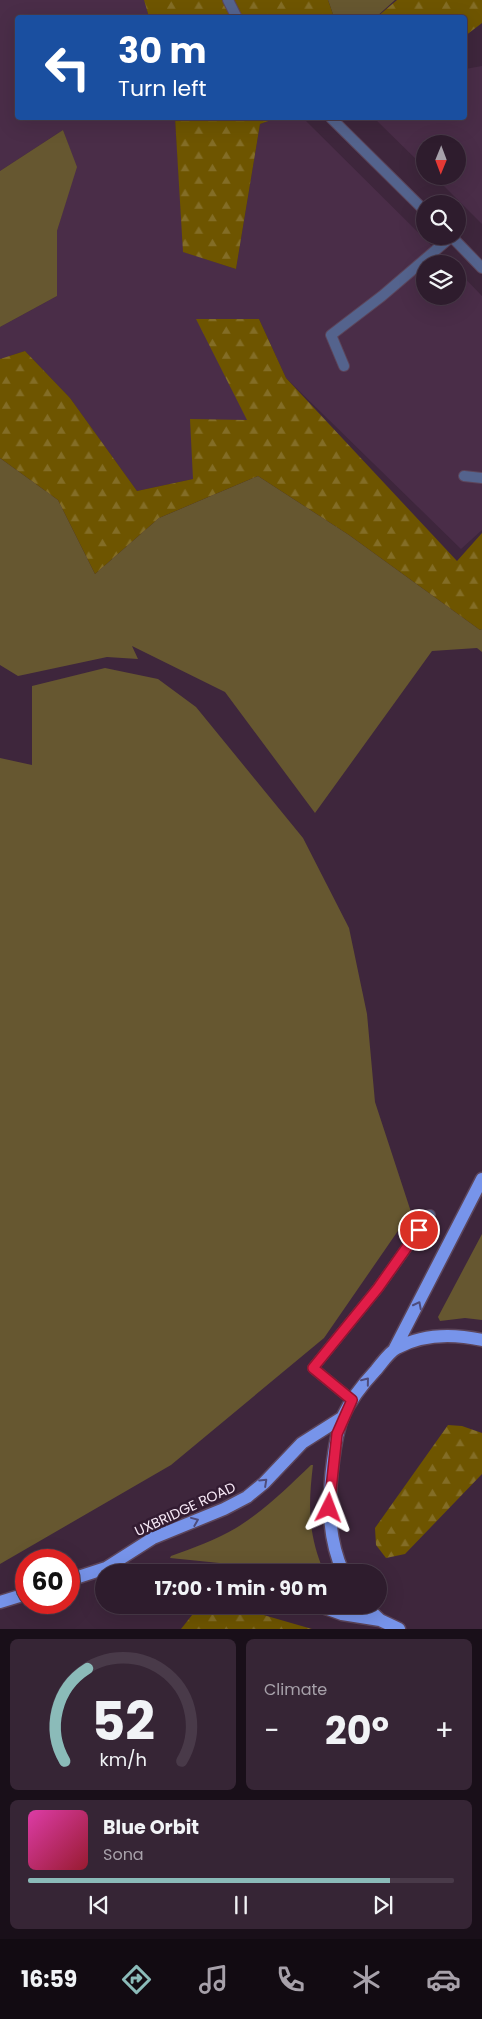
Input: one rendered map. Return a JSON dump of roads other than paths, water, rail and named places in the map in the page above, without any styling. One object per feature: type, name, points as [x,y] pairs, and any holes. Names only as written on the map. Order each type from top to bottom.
[{"type":"main road","points":[[339,1564],[333,1540],[329,1504],[337,1434],[343,1417],[366,1380],[395,1348],[482,1179]]},
{"type":"main road","points":[[395,1348],[422,1338],[443,1336],[463,1336],[482,1340]]},
{"type":"main road","name":"UXBRIDGE ROAD","points":[[112,1564],[154,1538],[224,1509],[247,1497],[264,1483],[302,1443],[343,1417]]},
{"type":"main road","name":"UXBRIDGE ROAD","points":[[80,1576],[95,1572]]},
{"type":"main road","points":[[0,1602],[15,1597]]},
{"type":"main road","points":[[342,1614],[380,1620],[399,1629]]},
{"type":"main road","points":[[374,1614],[380,1620]]},
{"type":"lane","points":[[228,0],[236,15]]},
{"type":"lane","points":[[333,120],[416,202]]},
{"type":"lane","points":[[344,366],[331,335],[382,296],[441,245]]},
{"type":"lane","points":[[460,245],[482,268]]},
{"type":"lane","points":[[464,476],[482,478]]},
{"type":"lane","points":[[352,1400],[313,1368],[378,1288],[430,1215]]}]
